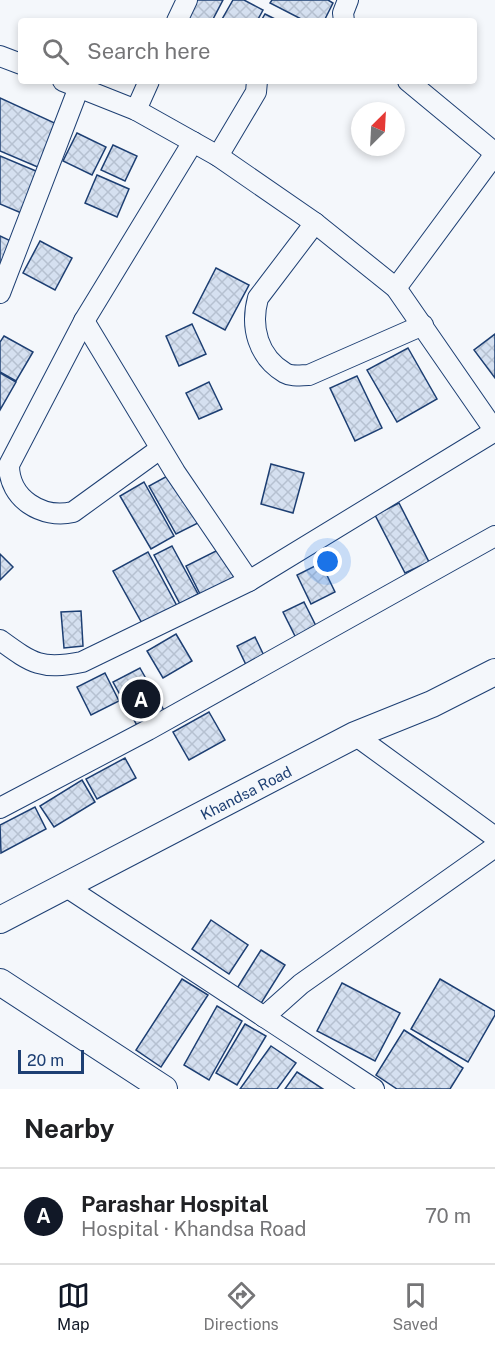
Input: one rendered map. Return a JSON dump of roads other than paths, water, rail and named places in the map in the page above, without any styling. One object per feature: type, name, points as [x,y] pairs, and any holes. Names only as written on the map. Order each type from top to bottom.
[{"type":"street","points":[[178,18],[187,0]]},
{"type":"street","points":[[344,18],[348,0]]},
{"type":"street","points":[[0,56],[18,63]]},
{"type":"street","points":[[0,293],[71,84],[136,110],[218,156],[315,223],[396,288],[495,431],[249,581],[82,662],[59,666],[30,662],[0,640]]},
{"type":"street","points":[[136,110],[148,84]]},
{"type":"street","points":[[218,156],[256,92],[257,84]]},
{"type":"street","points":[[396,288],[495,153],[412,84]]},
{"type":"street","points":[[160,449],[73,512],[59,515],[24,500],[13,488],[9,476],[9,465],[84,321],[192,142]]},
{"type":"street","points":[[315,223],[258,298],[254,312],[254,328],[265,354],[286,373],[309,375],[423,325]]},
{"type":"street","points":[[84,321],[160,449],[249,581]]},
{"type":"street","points":[[0,808],[148,730],[495,536]]},
{"type":"street","name":"Khandsa Road","points":[[0,920],[355,735],[432,704],[495,672]]},
{"type":"street","points":[[355,735],[495,837]]},
{"type":"street","points":[[264,1017],[301,984],[495,847]]},
{"type":"street","points":[[66,886],[374,1089]]},
{"type":"street","points":[[0,982],[164,1089]]},
{"type":"place","name":"Parashar Hospital","points":[[141,699]]}]
